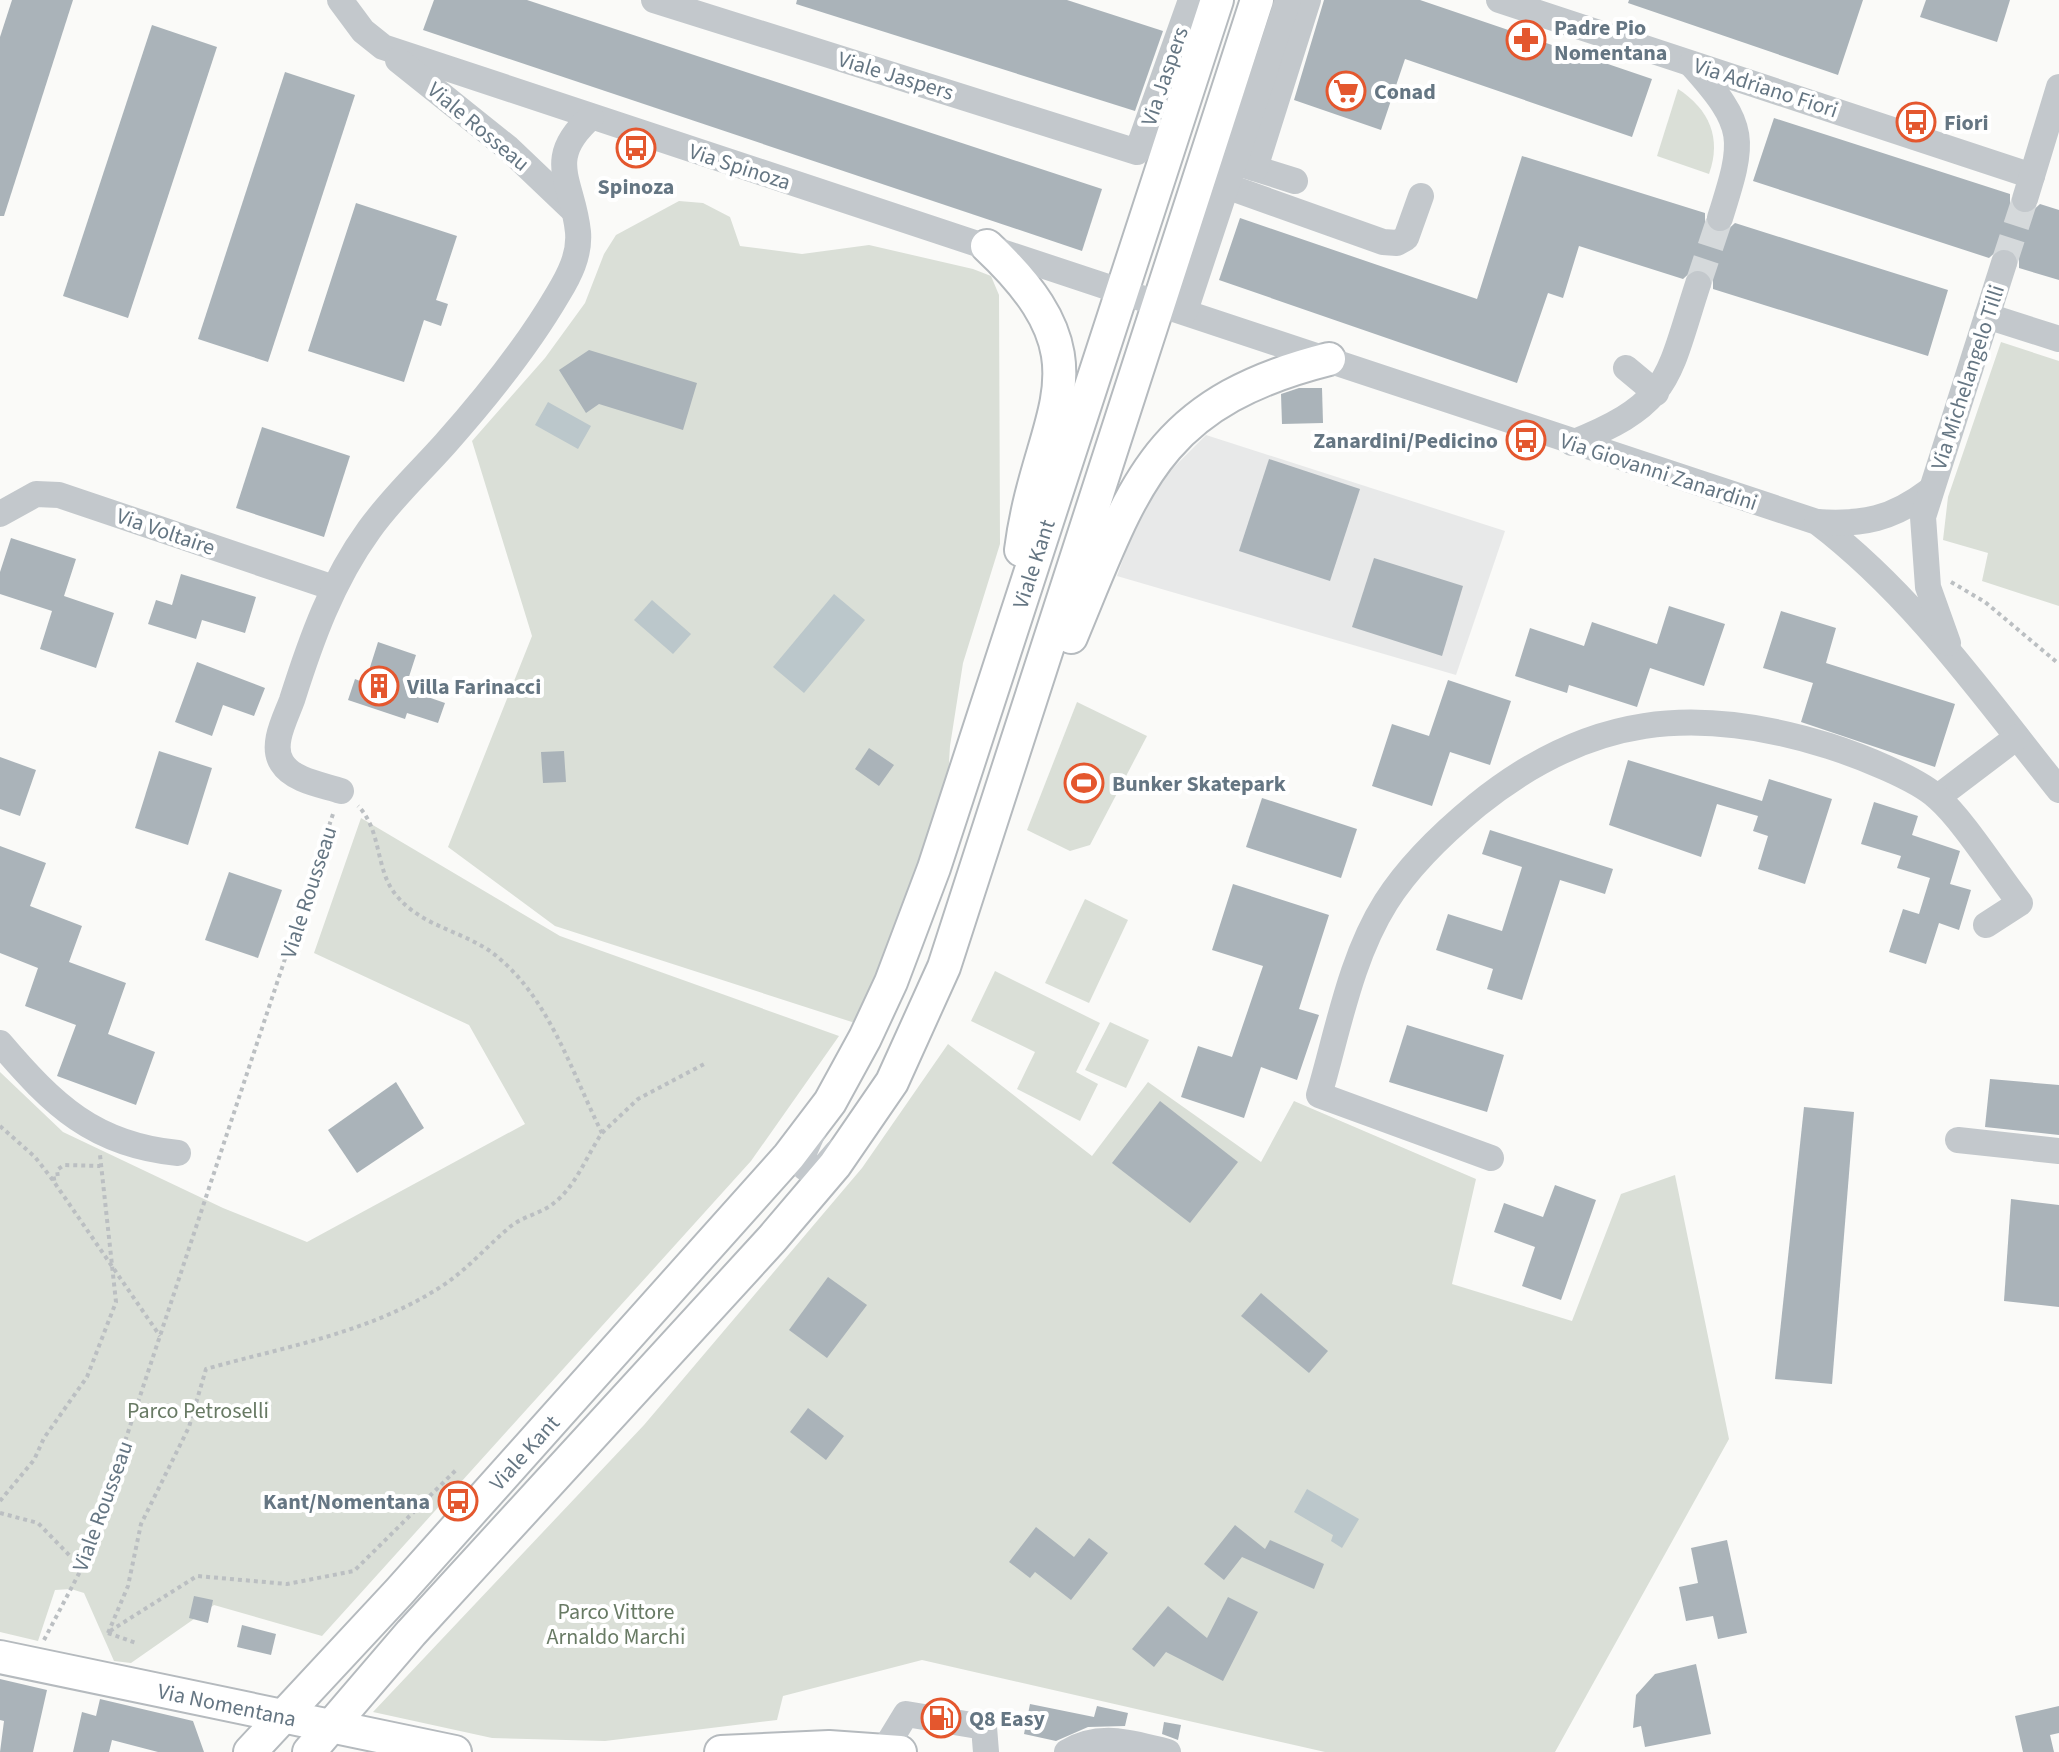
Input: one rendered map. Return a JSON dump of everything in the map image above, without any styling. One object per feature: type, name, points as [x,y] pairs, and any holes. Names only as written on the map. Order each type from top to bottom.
[{"type":"main road","name":"Viale Kant","points":[[250,1752],[764,1186],[821,1114],[854,1059],[896,968],[934,868],[1217,0]]},
{"type":"main road","name":"Viale Kant","points":[[309,1752],[411,1633],[772,1239],[856,1137],[892,1082],[944,967],[1021,731],[1172,307],[1257,0]]},
{"type":"main road","points":[[987,246],[1036,299],[1055,338],[1061,363],[1058,403],[1025,525],[1011,631]]},
{"type":"main road","points":[[1021,731],[1062,657],[1128,503],[1165,447],[1198,417],[1238,391],[1267,377],[1329,359]]},
{"type":"main road","name":"Via Nomentana","points":[[0,1657],[455,1752]]},
{"type":"main road","points":[[721,1752],[829,1747],[892,1751]]},
{"type":"street","name":"Via Spinoza","points":[[340,0],[357,24],[383,47],[1172,307]]},
{"type":"street","name":"Viale Jaspers","points":[[654,0],[1137,152]]},
{"type":"street","name":"Via Jaspers","points":[[1137,152],[1191,0]]},
{"type":"street","points":[[1239,172],[1288,0]]},
{"type":"street","points":[[1172,307],[1239,172],[1308,0]]},
{"type":"street","name":"Via Adriano Fiori","points":[[1499,0],[1689,61],[2029,188],[2058,90]]},
{"type":"street","name":"Viale Rosseau","points":[[383,47],[508,148],[571,208]]},
{"type":"street","points":[[1689,61],[1728,107],[1738,137],[1734,175],[1720,218]]},
{"type":"street","points":[[341,791],[290,772],[281,762],[278,749],[308,650],[334,588],[371,527],[469,416],[558,295],[576,254],[578,230],[563,169],[564,153],[572,136],[591,117]]},
{"type":"street","points":[[1239,172],[1295,181]]},
{"type":"street","points":[[1239,172],[1383,242],[1397,243],[1406,238],[1421,196]]},
{"type":"street","name":"Via Michelangelo Tilli","points":[[1962,666],[1941,629],[1928,587],[1922,537],[1929,491],[2004,263]]},
{"type":"street","points":[[1572,443],[1623,421],[1656,393],[1670,369],[1698,284]]},
{"type":"street","name":"Via Giovanni Zanardini","points":[[1172,307],[1572,443],[1817,522],[1868,562],[1962,666],[2059,790]]},
{"type":"street","points":[[1987,316],[2059,339]]},
{"type":"street","points":[[1626,368],[1656,393]]},
{"type":"street","name":"Via Michelangelo Tilli","points":[[1817,522],[1860,524],[1884,519],[1929,491]]},
{"type":"street","name":"Via Voltaire","points":[[0,514],[36,494],[59,495],[334,588]]},
{"type":"street","points":[[1491,1158],[1319,1095],[1356,967],[1386,903],[1445,831],[1555,752],[1596,737],[1676,722],[1740,723],[1802,738],[1867,760],[1938,797],[2020,903],[1986,925]]},
{"type":"street","points":[[1938,797],[2017,737]]},
{"type":"street","points":[[0,1043],[47,1093],[95,1130],[121,1144],[178,1153]]},
{"type":"street","name":"Viale Kant","points":[[821,1114],[801,1159],[804,1167],[812,1172],[831,1159],[892,1082]]},
{"type":"street","points":[[1958,1140],[2059,1151]]},
{"type":"street","name":"Viale Kant","points":[[764,1186],[784,1178],[793,1182],[798,1190],[797,1201],[772,1239]]},
{"type":"street","points":[[892,1751],[906,1714],[984,1727],[986,1752]]},
{"type":"street","points":[[1067,1752],[1096,1740],[1126,1742],[1168,1752]]},
{"type":"path","points":[[1945,579],[1985,602],[2059,664]]},
{"type":"path","points":[[341,791],[370,819],[395,894],[431,923],[498,957],[532,991],[602,1133]]},
{"type":"path","name":"Viale Rousseau","points":[[32,1664],[85,1562],[341,791]]},
{"type":"path","points":[[108,1633],[128,1586],[141,1524],[189,1427],[206,1369],[342,1334],[400,1310],[439,1288],[470,1266],[514,1224],[554,1204],[568,1189],[602,1133],[638,1099],[706,1063]]},
{"type":"path","points":[[0,1126],[35,1157],[52,1179],[160,1336]]},
{"type":"path","points":[[0,1501],[34,1460],[44,1438],[87,1377],[116,1302],[115,1272],[100,1166],[64,1165],[57,1170],[58,1178],[52,1179]]},
{"type":"path","points":[[108,1633],[197,1576],[287,1584],[354,1571],[456,1470]]},
{"type":"path","points":[[0,1513],[38,1523],[70,1556],[85,1562]]},
{"type":"path","points":[[108,1633],[136,1643]]},
{"type":"shaded area","points":[[548,402],[591,426],[578,449],[535,425]]},
{"type":"shaded area","points":[[1206,435],[1505,531],[1456,675],[1117,576],[1137,521],[1163,478]]},
{"type":"shaded area","points":[[834,594],[865,620],[804,693],[773,667]]},
{"type":"shaded area","points":[[652,600],[691,634],[673,654],[634,620]]},
{"type":"shaded area","points":[[1307,1489],[1359,1519],[1342,1548],[1331,1541],[1333,1535],[1294,1512]]},
{"type":"green space","points":[[1678,89],[1698,106],[1710,126],[1714,148],[1709,174],[1657,156]]},
{"type":"green space","points":[[679,201],[703,203],[730,217],[740,246],[802,254],[869,245],[973,269],[991,276],[999,295],[1000,544],[963,663],[950,746],[947,795],[891,945],[855,1023],[555,926],[448,847],[532,636],[472,441],[545,358],[585,303],[604,254],[616,235]]},
{"type":"green space","points":[[2001,342],[2059,361],[2059,606],[1982,581],[1988,553],[1943,540],[1948,497]]},
{"type":"green space","name":"Bunker Skatepark","points":[[1077,702],[1147,736],[1090,845],[1070,851],[1027,830]]},
{"type":"green space","name":"Parco Petroselli","points":[[361,818],[560,936],[839,1036],[751,1161],[322,1636],[214,1605],[131,1663],[114,1661],[84,1593],[71,1589],[55,1590],[38,1641],[0,1632],[0,1072],[63,1132],[223,1208],[307,1242],[525,1124],[469,1025],[314,953]]},
{"type":"green space","points":[[1085,899],[1128,920],[1089,1003],[1045,983]]},
{"type":"green space","points":[[995,971],[1100,1023],[1076,1072],[1098,1084],[1080,1121],[1017,1089],[1035,1052],[971,1021]]},
{"type":"green space","points":[[1110,1022],[1149,1040],[1126,1088],[1085,1070]]},
{"type":"green space","name":"Parco Vittore Arnaldo Marchi","points":[[948,1044],[1092,1156],[1148,1082],[1261,1162],[1294,1101],[1476,1179],[1452,1284],[1572,1321],[1621,1194],[1675,1175],[1729,1439],[1555,1752],[1325,1752],[922,1660],[783,1696],[777,1720],[605,1741],[492,1738],[373,1712],[644,1425],[862,1168]]},
{"type":"building","points":[[12,0],[73,0],[4,216],[0,216],[0,37]]},
{"type":"building","points":[[434,0],[527,0],[1102,189],[1082,251],[423,30]]},
{"type":"building","points":[[797,0],[1067,0],[1163,31],[1135,111],[796,4]]},
{"type":"building","points":[[1324,0],[1420,0],[1652,79],[1632,137],[1405,59],[1381,130],[1294,100]]},
{"type":"building","points":[[1629,0],[1863,0],[1838,75],[1628,3]]},
{"type":"building","points":[[1926,0],[2010,0],[1997,42],[1920,17]]},
{"type":"building","points":[[152,25],[217,47],[128,318],[63,296]]},
{"type":"building","points":[[285,72],[355,95],[268,362],[198,339]]},
{"type":"building","points":[[1774,118],[2010,194],[2010,203],[2020,214],[2029,214],[2040,204],[2059,210],[2059,280],[2019,268],[2019,259],[2010,248],[2000,248],[1989,258],[1753,181]]},
{"type":"building","points":[[1522,156],[1705,213],[1705,222],[1715,233],[1724,233],[1735,223],[1948,290],[1928,356],[1713,289],[1713,280],[1704,269],[1694,269],[1683,279],[1579,246],[1563,298],[1548,293],[1517,383],[1219,280],[1240,218],[1477,299]]},
{"type":"building","points":[[356,203],[457,236],[436,300],[448,304],[441,326],[424,320],[404,382],[308,351]]},
{"type":"building","points":[[589,350],[697,383],[683,430],[599,404],[586,413],[559,370]]},
{"type":"building","points":[[1299,388],[1322,388],[1323,423],[1282,424],[1281,394]]},
{"type":"building","points":[[262,427],[350,456],[324,537],[236,508]]},
{"type":"building","points":[[1269,459],[1360,489],[1330,581],[1239,551]]},
{"type":"building","points":[[11,538],[76,559],[64,596],[114,613],[96,668],[40,649],[52,611],[0,594],[0,572]]},
{"type":"building","points":[[1374,558],[1463,586],[1442,656],[1352,627]]},
{"type":"building","points":[[181,574],[256,597],[245,633],[202,620],[196,639],[148,624],[156,600],[172,605]]},
{"type":"building","points":[[1669,606],[1725,624],[1704,686],[1650,668],[1637,707],[1569,685],[1567,693],[1515,676],[1530,628],[1584,646],[1592,622],[1657,644]]},
{"type":"building","points":[[1781,611],[1836,628],[1826,663],[1955,704],[1935,767],[1801,722],[1813,683],[1763,668]]},
{"type":"building","name":"Villa Farinacci","points":[[378,642],[416,655],[405,689],[445,703],[438,723],[407,713],[405,719],[348,700],[355,679],[365,683]]},
{"type":"building","points":[[197,662],[265,688],[254,716],[223,705],[212,736],[175,722]]},
{"type":"building","points":[[1448,680],[1511,701],[1490,765],[1450,752],[1432,806],[1372,786],[1392,724],[1429,736]]},
{"type":"building","points":[[869,748],[894,765],[879,786],[855,769]]},
{"type":"building","points":[[159,751],[212,768],[188,845],[135,828]]},
{"type":"building","points":[[564,751],[566,782],[543,783],[541,752]]},
{"type":"building","points":[[0,757],[36,770],[20,816],[0,809]]},
{"type":"building","points":[[1628,760],[1762,801],[1769,779],[1832,799],[1805,884],[1758,869],[1768,836],[1753,831],[1758,816],[1717,804],[1701,857],[1609,825]]},
{"type":"building","points":[[1262,798],[1357,829],[1341,878],[1246,847]]},
{"type":"building","points":[[1874,802],[1918,816],[1912,835],[1960,851],[1950,884],[1971,890],[1959,930],[1939,923],[1926,964],[1889,952],[1903,909],[1919,914],[1930,878],[1897,868],[1901,856],[1861,844]]},
{"type":"building","points":[[1490,830],[1613,869],[1605,894],[1560,880],[1522,1000],[1487,989],[1493,969],[1436,950],[1448,914],[1502,931],[1522,867],[1482,854]]},
{"type":"building","points":[[0,846],[46,863],[30,906],[82,926],[69,962],[126,983],[108,1034],[155,1052],[136,1105],[57,1076],[76,1025],[25,1006],[38,968],[0,953]]},
{"type":"building","points":[[229,872],[282,890],[258,958],[205,940]]},
{"type":"building","points":[[1233,884],[1329,915],[1299,1009],[1319,1015],[1297,1080],[1261,1067],[1244,1118],[1181,1097],[1198,1046],[1232,1057],[1263,966],[1212,950]]},
{"type":"building","points":[[1407,1025],[1504,1055],[1487,1112],[1389,1082]]},
{"type":"building","points":[[1990,1079],[2059,1085],[2059,1135],[1985,1127]]},
{"type":"building","points":[[396,1082],[424,1128],[357,1173],[328,1130]]},
{"type":"building","points":[[1160,1101],[1238,1162],[1190,1223],[1112,1163]]},
{"type":"building","points":[[1804,1107],[1854,1112],[1832,1384],[1775,1379]]},
{"type":"building","points":[[1555,1185],[1596,1200],[1561,1300],[1522,1286],[1535,1247],[1494,1232],[1504,1203],[1543,1217]]},
{"type":"building","points":[[2011,1199],[2059,1205],[2059,1307],[2004,1301]]},
{"type":"building","points":[[828,1277],[867,1305],[827,1358],[789,1330]]},
{"type":"building","points":[[1261,1293],[1328,1351],[1309,1373],[1241,1316]]},
{"type":"building","points":[[808,1408],[844,1436],[826,1460],[790,1432]]},
{"type":"building","points":[[1235,1525],[1265,1549],[1270,1540],[1324,1564],[1314,1589],[1242,1557],[1224,1580],[1204,1564]]},
{"type":"building","points":[[1036,1527],[1074,1557],[1089,1538],[1108,1553],[1071,1600],[1035,1572],[1030,1578],[1009,1562]]},
{"type":"building","points":[[1727,1540],[1747,1633],[1718,1639],[1713,1616],[1686,1621],[1679,1587],[1698,1583],[1691,1548]]},
{"type":"building","points":[[194,1596],[213,1600],[208,1623],[189,1618]]},
{"type":"building","points":[[1228,1597],[1258,1612],[1223,1681],[1166,1652],[1154,1667],[1132,1649],[1168,1606],[1207,1638]]},
{"type":"building","points":[[242,1625],[276,1634],[271,1655],[237,1647]]},
{"type":"building","points":[[1696,1664],[1711,1734],[1645,1747],[1641,1726],[1633,1728],[1636,1695],[1655,1674]]},
{"type":"building","points":[[0,1679],[47,1690],[33,1752],[0,1752],[4,1721],[0,1720]]},
{"type":"building","points":[[100,1699],[193,1721],[204,1752],[158,1752],[112,1740],[109,1752],[73,1752],[82,1712],[96,1716]]},
{"type":"building","points":[[1030,1704],[1094,1717],[1097,1706],[1128,1713],[1125,1726],[1088,1727],[1056,1741],[1024,1734]]},
{"type":"building","points":[[2059,1706],[2059,1733],[2050,1735],[2054,1752],[2023,1752],[2015,1716]]},
{"type":"building","points":[[1164,1722],[1181,1725],[1178,1740],[1162,1734]]},
{"type":"tunnel","points":[[2004,263],[2025,199]]},
{"type":"tunnel","points":[[1698,284],[1720,218]]},
{"type":"place","name":"Padre Pio Nomentana","points":[[1526,40]]},
{"type":"place","name":"Conad","points":[[1346,91]]},
{"type":"place","name":"Fiori","points":[[1916,122]]},
{"type":"place","name":"Spinoza","points":[[636,148]]},
{"type":"place","name":"Zanardini/Pedicino","points":[[1526,440]]},
{"type":"place","name":"Villa Farinacci","points":[[379,686]]},
{"type":"place","name":"Bunker Skatepark","points":[[1084,783]]},
{"type":"place","name":"Kant/Nomentana","points":[[458,1501]]},
{"type":"place","name":"Q8 Easy","points":[[941,1718]]}]
